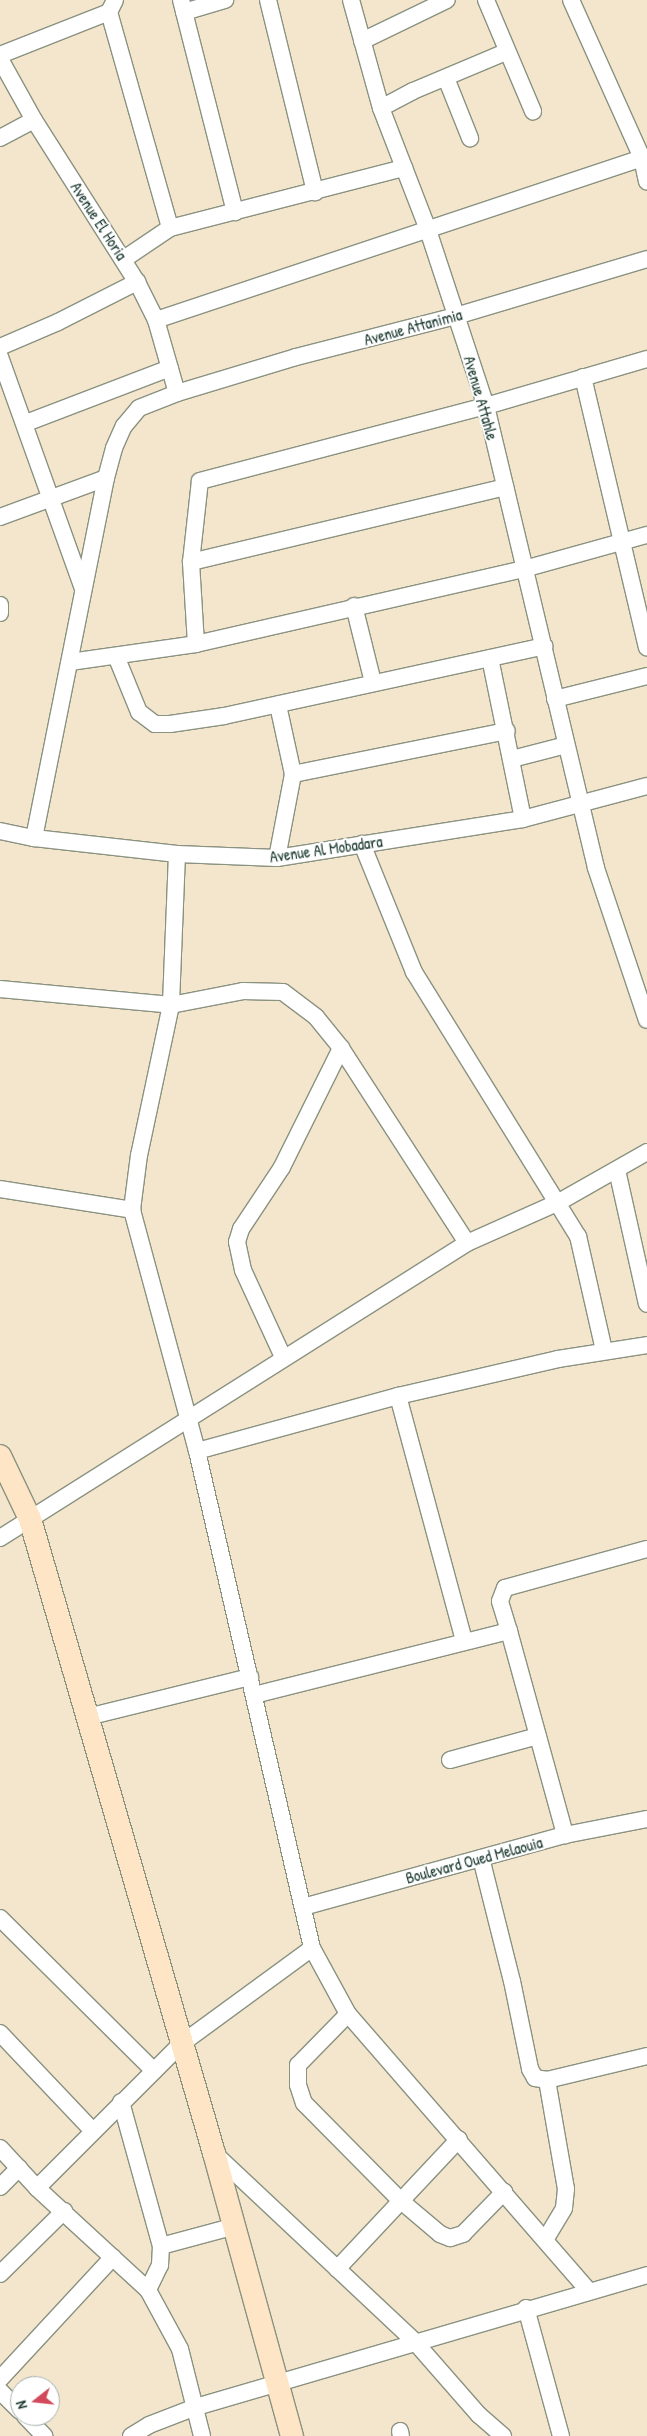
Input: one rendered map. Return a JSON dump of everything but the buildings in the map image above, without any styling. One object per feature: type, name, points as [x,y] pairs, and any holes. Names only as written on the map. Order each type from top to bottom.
[{"type":"street","points":[[225,0],[183,6],[235,212]]},
{"type":"street","points":[[268,0],[315,192]]},
{"type":"street","name":"Avenue Attahle","points":[[350,0],[381,108],[428,230],[486,406],[580,805],[607,910],[647,1020]]},
{"type":"street","points":[[362,41],[447,0]]},
{"type":"street","points":[[486,0],[506,52],[533,112]]},
{"type":"street","points":[[572,0],[642,158],[647,181]]},
{"type":"street","points":[[0,57],[112,6],[170,228]]},
{"type":"street","points":[[381,108],[506,52]]},
{"type":"street","name":"Avenue El Horia","points":[[0,57],[34,120],[137,282],[156,320],[177,392]]},
{"type":"street","points":[[446,78],[470,138]]},
{"type":"street","points":[[0,138],[34,120]]},
{"type":"street","points":[[156,320],[642,158]]},
{"type":"street","points":[[124,259],[170,228],[404,168]]},
{"type":"street","name":"Avenue Attanimia","points":[[34,838],[106,478],[114,448],[124,426],[140,408],[177,392],[456,316],[647,259]]},
{"type":"street","points":[[0,347],[58,322],[137,282]]},
{"type":"street","points":[[0,357],[26,424],[84,592]]},
{"type":"street","points":[[196,644],[192,562],[200,481],[486,406],[583,376],[647,359]]},
{"type":"street","points":[[26,424],[170,368]]},
{"type":"street","points":[[583,376],[647,648]]},
{"type":"street","points":[[0,517],[106,478]]},
{"type":"street","points":[[192,562],[505,487]]},
{"type":"street","points":[[70,662],[196,644],[354,606],[524,569],[647,535]]},
{"type":"street","points":[[0,605],[0,613]]},
{"type":"street","points":[[354,606],[373,682]]},
{"type":"street","points":[[116,656],[139,712],[155,724],[192,722],[278,705],[373,682],[544,646]]},
{"type":"street","points":[[490,658],[507,731],[523,819]]},
{"type":"street","points":[[555,699],[647,676]]},
{"type":"street","points":[[276,858],[294,774],[278,705]]},
{"type":"street","points":[[294,774],[507,731]]},
{"type":"street","points":[[512,759],[566,745]]},
{"type":"street","name":"Avenue Al Mobadara","points":[[0,831],[34,838],[177,854],[276,858],[523,819],[647,786]]},
{"type":"street","points":[[362,844],[414,972],[559,1202],[578,1236],[604,1350]]},
{"type":"street","points":[[177,854],[171,1005],[139,1155],[132,1210],[197,1451],[312,1948],[348,2014],[459,2139],[589,2291]]},
{"type":"street","points":[[0,988],[171,1005],[243,991],[283,992],[316,1017],[341,1048],[467,1243]]},
{"type":"street","points":[[283,1357],[243,1270],[237,1242],[240,1229],[282,1167],[341,1048]]},
{"type":"street","points":[[0,1538],[188,1417],[467,1243],[559,1202],[647,1152]]},
{"type":"street","points":[[617,1170],[646,1297]]},
{"type":"street","points":[[0,1189],[132,1210]]},
{"type":"street","points":[[197,1451],[398,1396],[604,1350],[647,1345]]},
{"type":"street","points":[[398,1396],[464,1641]]},
{"type":"street","points":[[0,1456],[30,1519],[214,2152],[280,2385],[292,2436]]},
{"type":"street","points":[[565,1835],[500,1601],[505,1588],[647,1549]]},
{"type":"street","points":[[254,1695],[509,1631]]},
{"type":"street","points":[[87,1717],[250,1677]]},
{"type":"street","points":[[450,1760],[538,1736]]},
{"type":"street","name":"Boulevard Oued Melaouia","points":[[303,1907],[565,1835],[647,1819]]},
{"type":"street","points":[[481,1858],[512,1981],[530,2070],[535,2078],[547,2080],[647,2056]]},
{"type":"street","points":[[0,1918],[154,2071]]},
{"type":"street","points":[[37,2188],[121,2102],[182,2044],[312,1948]]},
{"type":"street","points":[[348,2014],[298,2065],[298,2085],[304,2103],[401,2201],[440,2234],[450,2238],[463,2234],[504,2192]]},
{"type":"street","points":[[0,2033],[93,2131]]},
{"type":"street","points":[[545,2240],[564,2208],[566,2189],[547,2080]]},
{"type":"street","points":[[121,2102],[161,2246],[160,2265],[148,2290]]},
{"type":"street","points":[[337,2268],[459,2139]]},
{"type":"street","points":[[0,2148],[37,2188],[148,2290],[180,2349],[202,2436]]},
{"type":"street","points":[[214,2152],[415,2342],[479,2415],[503,2436]]},
{"type":"street","points":[[0,2187],[19,2168]]},
{"type":"street","points":[[0,2274],[64,2211]]},
{"type":"street","points":[[161,2246],[235,2226]]},
{"type":"street","points":[[0,2379],[112,2257]]},
{"type":"street","points":[[131,2436],[149,2425],[196,2407],[280,2385],[526,2308],[647,2275]]},
{"type":"street","points":[[526,2308],[561,2436]]},
{"type":"street","points":[[0,2391],[10,2401]]},
{"type":"street","points":[[479,2415],[483,2436]]},
{"type":"street","points":[[34,2426],[44,2436]]}]
